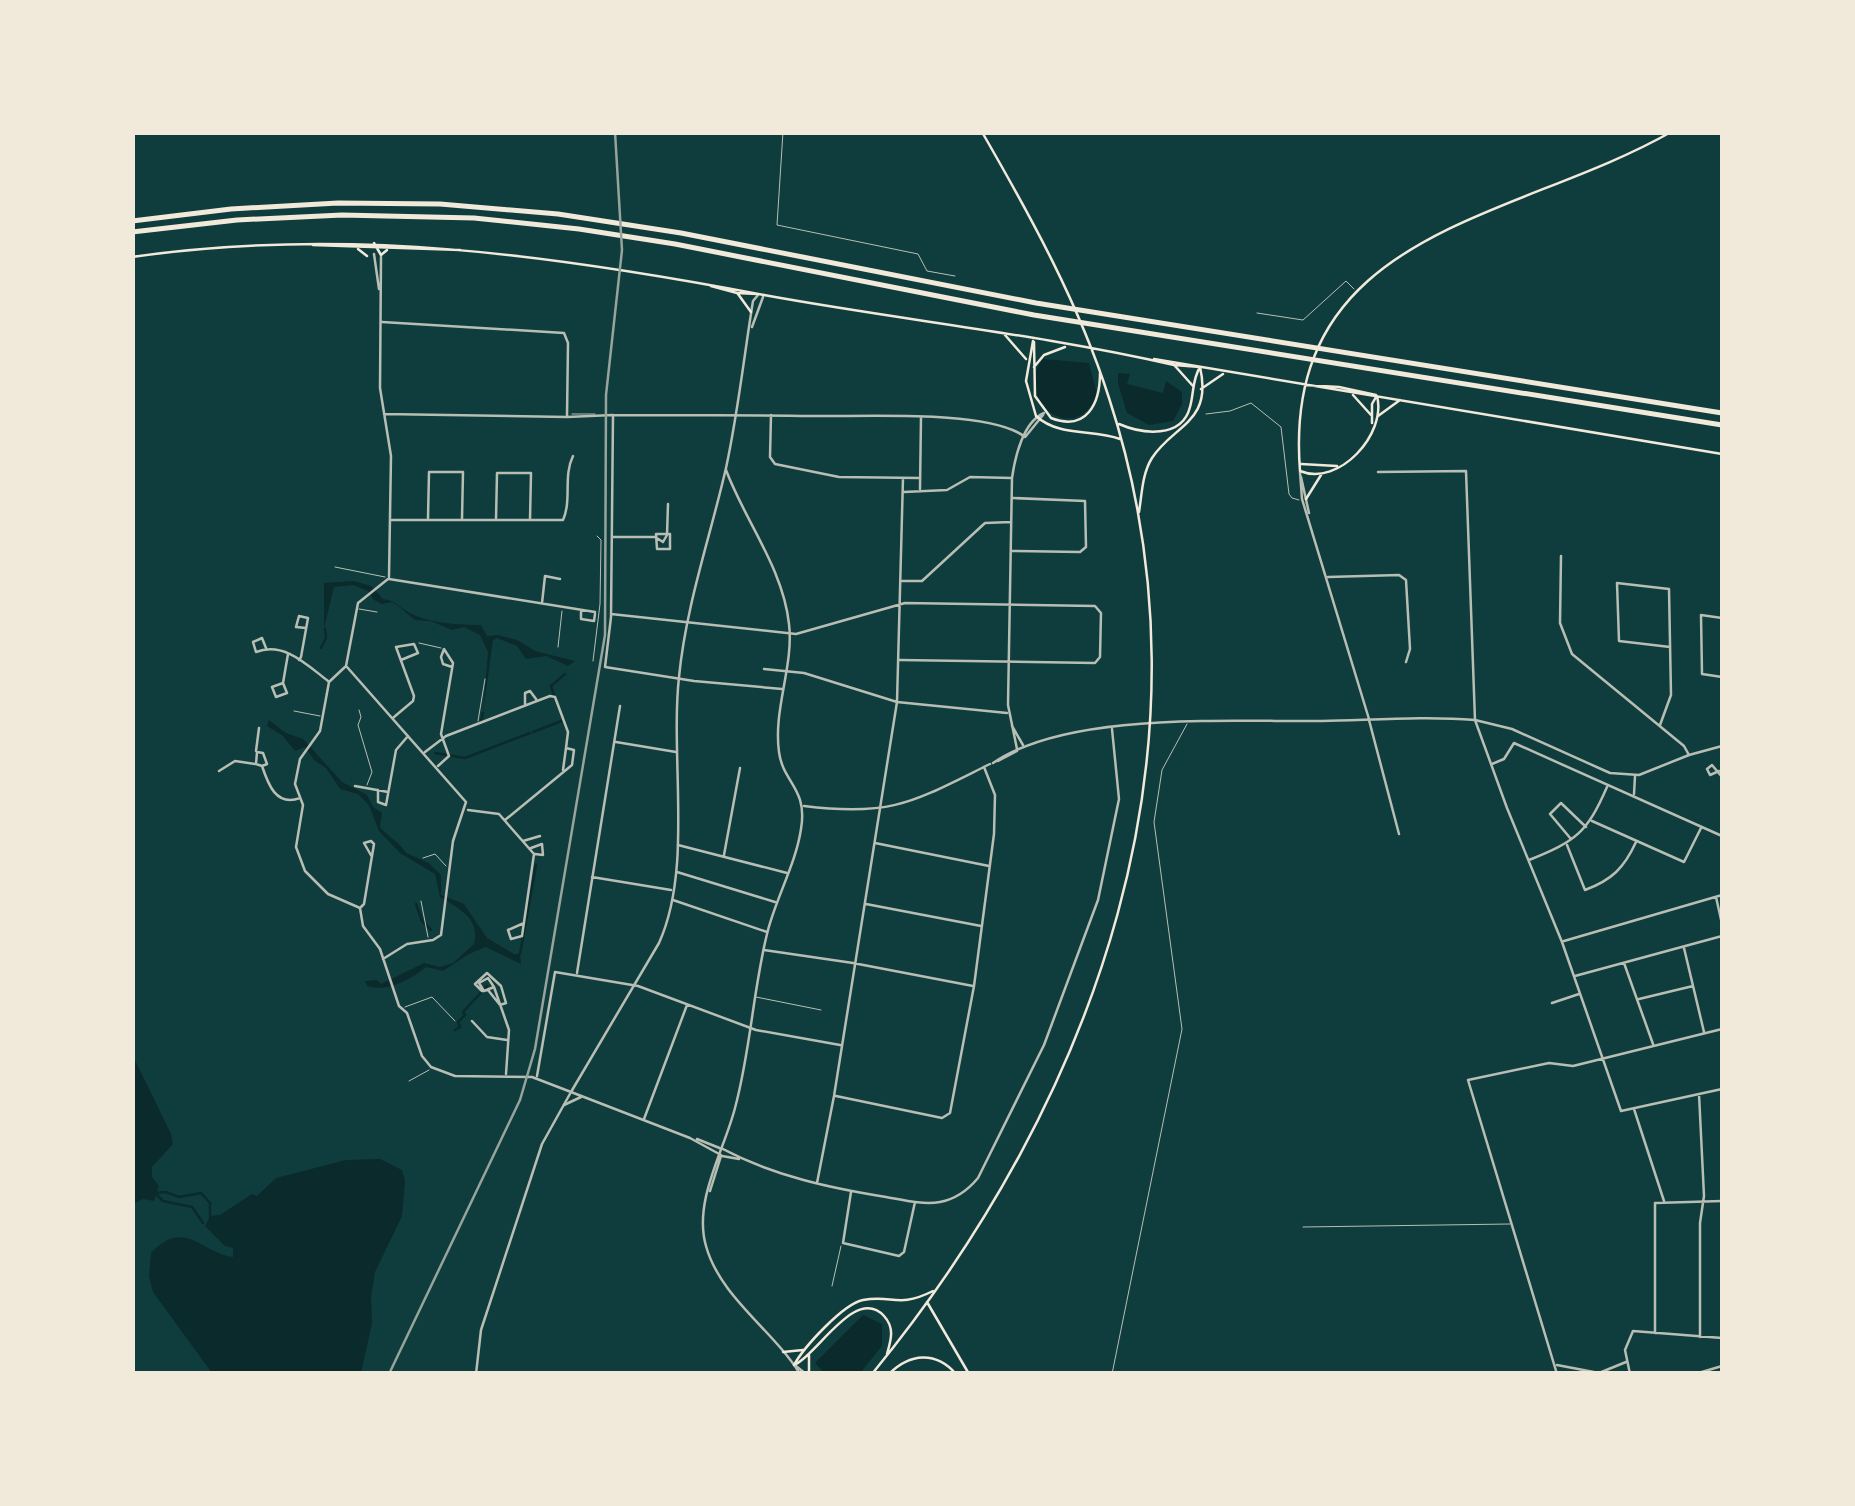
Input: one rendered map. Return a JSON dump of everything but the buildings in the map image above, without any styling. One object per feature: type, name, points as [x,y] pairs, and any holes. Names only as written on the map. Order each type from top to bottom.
[{"type":"highway","points":[[132,220],[338,203],[440,204],[558,214],[681,233],[1054,306],[1722,413]]},
{"type":"highway","points":[[132,232],[248,219],[342,215],[474,218],[579,229],[675,244],[1034,315],[1722,425]]},
{"type":"main road","points":[[872,1374],[936,1290],[996,1196],[1061,1069],[1102,963],[1129,873],[1146,786],[1154,690],[1150,588],[1122,440],[1100,372],[1062,281],[982,132]]},
{"type":"main road","points":[[1377,396],[1377,416],[1359,453],[1323,473],[1300,471],[1301,408],[1310,374],[1324,340],[1345,306],[1374,274],[1417,243],[1617,160],[1672,132]]},
{"type":"main road","points":[[302,244],[468,250]]},
{"type":"main road","points":[[132,258],[302,244],[468,250],[581,263],[1174,366],[1200,367]]},
{"type":"main road","points":[[376,247],[381,255],[390,249]]},
{"type":"main road","points":[[357,248],[367,256]]},
{"type":"main road","points":[[700,283],[737,293],[761,294]]},
{"type":"main road","points":[[737,293],[751,312]]},
{"type":"main road","points":[[1004,334],[1027,362]]},
{"type":"main road","points":[[1034,340],[1034,396],[1044,413],[1060,422],[1084,418],[1098,402],[1100,372]]},
{"type":"main road","points":[[1034,340],[1027,362],[1028,396],[1036,416],[1060,430],[1104,434],[1122,440]]},
{"type":"main road","points":[[1034,368],[1044,356],[1069,346]]},
{"type":"main road","points":[[1148,359],[1167,359],[1352,394],[1722,454]]},
{"type":"main road","points":[[1174,366],[1193,387]]},
{"type":"main road","points":[[1117,424],[1139,430],[1171,430],[1187,416],[1200,367]]},
{"type":"main road","points":[[1138,513],[1147,468],[1159,449],[1188,426],[1196,409],[1200,367]]},
{"type":"main road","points":[[1200,390],[1226,372]]},
{"type":"main road","points":[[1303,385],[1353,389],[1377,396]]},
{"type":"main road","points":[[1352,394],[1371,416]]},
{"type":"main road","points":[[1372,426],[1377,396]]},
{"type":"main road","points":[[1377,416],[1400,400]]},
{"type":"main road","points":[[1299,464],[1339,466]]},
{"type":"main road","points":[[1304,499],[1323,473]]},
{"type":"main road","points":[[794,1365],[842,1311],[856,1302],[904,1302],[936,1290]]},
{"type":"main road","points":[[927,1302],[969,1374]]},
{"type":"main road","points":[[794,1365],[849,1315],[864,1308],[887,1320],[891,1338],[887,1355]]},
{"type":"main road","points":[[783,1352],[805,1350]]},
{"type":"main road","points":[[808,1374],[809,1355]]},
{"type":"main road","points":[[890,1374],[911,1358],[926,1357],[944,1362],[956,1374]]},
{"type":"street","points":[[376,247],[374,264],[380,295]]},
{"type":"street","points":[[360,908],[328,894],[306,871],[296,847],[301,797],[295,784],[305,751],[318,738],[329,682],[346,666],[356,609],[388,578],[391,456],[380,388],[381,255]]},
{"type":"street","points":[[367,256],[374,264]]},
{"type":"street","points":[[751,328],[751,312],[761,294]]},
{"type":"street","points":[[476,1374],[482,1330],[542,1144],[659,943],[672,900],[678,845],[679,679],[687,622],[726,469],[751,328],[761,294]]},
{"type":"street","points":[[381,322],[564,332],[568,343],[567,418]]},
{"type":"street","points":[[1018,750],[1008,713],[1012,478],[1025,436],[1036,416],[1044,413]]},
{"type":"street","points":[[1025,436],[1044,413]]},
{"type":"street","points":[[384,414],[921,417],[1010,428],[1025,436]]},
{"type":"street","points":[[771,415],[770,457],[775,464],[836,476],[920,478]]},
{"type":"street","points":[[613,417],[610,614],[605,666],[691,681],[784,689]]},
{"type":"street","points":[[920,491],[921,417]]},
{"type":"street","points":[[390,520],[558,522],[566,516],[568,467],[573,456]]},
{"type":"street","points":[[726,469],[766,550],[788,615],[790,633],[778,749],[802,806],[801,832],[764,950],[738,1098],[703,1222],[710,1257],[800,1374]]},
{"type":"street","points":[[1300,471],[1304,499],[1399,834]]},
{"type":"street","points":[[1378,472],[1466,471],[1475,720],[1562,942],[1621,1112],[1722,1089]]},
{"type":"street","points":[[428,520],[429,472],[463,472],[462,520]]},
{"type":"street","points":[[496,521],[498,473],[530,473],[530,522]]},
{"type":"street","points":[[723,478],[730,479]]},
{"type":"street","points":[[817,1184],[897,702],[903,478]]},
{"type":"street","points":[[902,492],[947,490],[970,478],[1012,478]]},
{"type":"street","points":[[1010,551],[1080,552],[1086,547],[1085,500],[1011,498]]},
{"type":"street","points":[[656,538],[656,549],[670,549],[668,504]]},
{"type":"street","points":[[901,581],[922,582],[985,523],[1011,522]]},
{"type":"street","points":[[611,537],[656,538],[662,542],[668,534]]},
{"type":"street","points":[[1561,556],[1560,623],[1566,646],[1580,662],[1684,746],[1689,755]]},
{"type":"street","points":[[542,605],[545,576],[560,579]]},
{"type":"street","points":[[1326,578],[1402,576],[1408,585],[1410,648],[1406,662]]},
{"type":"street","points":[[388,578],[597,612],[594,620],[581,619],[580,610]]},
{"type":"street","points":[[1660,725],[1671,696],[1669,589],[1617,583],[1619,642],[1670,647]]},
{"type":"street","points":[[610,614],[805,633],[900,604],[1099,608],[1099,662],[900,660]]},
{"type":"street","points":[[1722,618],[1700,615],[1702,674],[1722,676]]},
{"type":"street","points":[[299,660],[306,628]]},
{"type":"street","points":[[393,718],[414,696],[396,647],[414,644],[418,653],[401,660]]},
{"type":"street","points":[[266,648],[289,653],[329,682]]},
{"type":"street","points":[[437,767],[449,756],[442,738],[452,667],[451,656],[444,649],[440,657],[443,664],[452,667]]},
{"type":"street","points":[[270,700],[286,693],[283,684],[289,653]]},
{"type":"street","points":[[346,666],[464,797],[466,810],[456,831],[441,934],[407,944],[384,959]]},
{"type":"street","points":[[764,669],[787,670],[897,702],[1008,713]]},
{"type":"street","points":[[276,697],[272,687],[283,684]]},
{"type":"street","points":[[526,704],[525,694],[530,691],[537,700]]},
{"type":"street","points":[[424,753],[442,738],[550,696],[555,697],[568,732],[563,770]]},
{"type":"street","points":[[577,975],[620,706]]},
{"type":"street","points":[[802,806],[842,811],[891,808],[922,798],[1018,750],[1140,724],[1475,720],[1512,729],[1614,774],[1635,776],[1722,746]]},
{"type":"street","points":[[1012,724],[1025,748]]},
{"type":"street","points":[[690,1138],[721,1155],[851,1191],[915,1202],[948,1200],[966,1192],[978,1178],[1026,1087],[1067,991],[1098,900],[1117,813],[1112,727]]},
{"type":"street","points":[[259,728],[259,765],[277,796],[293,801],[301,797]]},
{"type":"street","points":[[378,790],[377,798],[386,804],[396,750],[409,736]]},
{"type":"street","points":[[614,742],[676,752]]},
{"type":"street","points":[[1491,765],[1504,758],[1514,743],[1722,836]]},
{"type":"street","points":[[505,820],[572,765],[574,750],[566,748]]},
{"type":"street","points":[[218,772],[236,761],[267,764],[263,754],[256,752]]},
{"type":"street","points":[[723,857],[740,768]]},
{"type":"street","points":[[834,1096],[946,1117],[950,1113],[974,986],[990,867],[996,803],[984,768]]},
{"type":"street","points":[[1718,771],[1722,777]]},
{"type":"street","points":[[1634,796],[1635,776]]},
{"type":"street","points":[[356,786],[388,792]]},
{"type":"street","points":[[1528,860],[1567,845],[1592,821],[1608,786]]},
{"type":"street","points":[[1572,840],[1552,812],[1561,804],[1586,826]]},
{"type":"street","points":[[466,810],[499,814],[534,854],[543,855],[542,844],[529,848]]},
{"type":"street","points":[[1592,821],[1684,862],[1702,826]]},
{"type":"street","points":[[523,841],[540,836]]},
{"type":"street","points":[[1567,845],[1585,890],[1608,881],[1626,864],[1636,841]]},
{"type":"street","points":[[874,843],[990,867]]},
{"type":"street","points":[[678,845],[786,873]]},
{"type":"street","points":[[524,923],[534,854]]},
{"type":"street","points":[[360,908],[372,857]]},
{"type":"street","points":[[676,872],[776,903]]},
{"type":"street","points":[[592,877],[673,890]]},
{"type":"street","points":[[1562,942],[1722,895]]},
{"type":"street","points":[[1716,897],[1722,924]]},
{"type":"street","points":[[672,900],[768,932]]},
{"type":"street","points":[[864,903],[982,927]]},
{"type":"street","points":[[360,908],[363,926],[376,942],[422,1056],[432,1067],[455,1076],[523,1074],[741,1159]]},
{"type":"street","points":[[1573,977],[1722,936]]},
{"type":"street","points":[[1684,948],[1704,1034]]},
{"type":"street","points":[[764,950],[974,986]]},
{"type":"street","points":[[1624,963],[1654,1046]]},
{"type":"street","points":[[536,1078],[555,972],[633,984],[752,1028],[842,1046]]},
{"type":"street","points":[[487,973],[501,986],[506,1002],[500,1004],[488,990],[482,992],[475,984],[487,973]]},
{"type":"street","points":[[1638,1000],[1694,986]]},
{"type":"street","points":[[494,987],[509,1030],[506,1076]]},
{"type":"street","points":[[1552,1004],[1580,994]]},
{"type":"street","points":[[644,1120],[687,1004]]},
{"type":"street","points":[[472,1021],[487,1036],[508,1040]]},
{"type":"street","points":[[1557,1374],[1468,1080],[1537,1065],[1572,1066],[1722,1030]]},
{"type":"street","points":[[1700,1094],[1700,1336]]},
{"type":"street","points":[[564,1105],[582,1097]]},
{"type":"street","points":[[1634,1109],[1664,1202]]},
{"type":"street","points":[[851,1191],[843,1243],[902,1255],[915,1202]]},
{"type":"street","points":[[1655,1333],[1655,1203],[1722,1200]]},
{"type":"street","points":[[1630,1374],[1625,1350],[1634,1332],[1722,1338]]},
{"type":"street","points":[[1554,1364],[1599,1372],[1627,1361]]},
{"type":"street","points":[[794,1365],[808,1374]]},
{"type":"street","points":[[1695,1374],[1722,1366]]},
{"type":"lane","points":[[783,132],[777,225],[918,254],[928,271],[954,276]]},
{"type":"lane","points":[[1257,313],[1304,320],[1346,281],[1354,289]]},
{"type":"lane","points":[[1206,414],[1230,412],[1251,402],[1281,427],[1289,494],[1304,499]]},
{"type":"lane","points":[[592,661],[601,540],[597,536]]},
{"type":"lane","points":[[335,567],[388,578]]},
{"type":"lane","points":[[558,647],[562,608]]},
{"type":"lane","points":[[356,609],[377,612]]},
{"type":"lane","points":[[414,644],[444,649]]},
{"type":"lane","points":[[478,724],[485,679]]},
{"type":"lane","points":[[359,710],[358,725],[372,772],[366,788]]},
{"type":"lane","points":[[294,711],[323,717]]},
{"type":"lane","points":[[1112,1374],[1182,1029],[1154,822],[1162,770],[1187,722]]},
{"type":"lane","points":[[423,858],[435,854],[449,868]]},
{"type":"lane","points":[[421,901],[428,940]]},
{"type":"lane","points":[[403,1010],[430,997],[455,1021]]},
{"type":"lane","points":[[756,998],[821,1010]]},
{"type":"lane","points":[[409,1082],[432,1067]]},
{"type":"lane","points":[[1303,1228],[1510,1224]]},
{"type":"lane","points":[[832,1286],[843,1243]]},
{"type":"water","points":[[1043,359],[1089,363],[1097,394],[1087,410],[1075,418],[1063,418],[1041,403],[1035,390]]},
{"type":"water","points":[[1118,373],[1130,374],[1127,384],[1163,393],[1166,381],[1182,392],[1182,404],[1173,421],[1149,425],[1127,413]]},
{"type":"water","points":[[354,581],[371,586],[383,599],[393,602],[421,618],[481,625],[487,636],[517,640],[535,651],[575,661],[568,666],[546,656],[526,659],[517,646],[493,640],[483,713],[488,652],[480,635],[464,627],[452,630],[431,621],[415,620],[392,602],[382,604],[368,591],[353,585],[334,587],[324,628],[324,583]]},
{"type":"water","points":[[269,720],[286,733],[303,739],[342,782],[367,795],[373,807],[382,813],[383,831],[406,853],[429,863],[441,875],[441,895],[464,904],[487,938],[520,954],[521,964],[486,947],[443,971],[426,967],[391,986],[367,986],[365,981],[377,980],[381,984],[424,963],[440,967],[453,963],[474,944],[474,927],[461,910],[440,897],[435,874],[400,853],[379,831],[369,805],[358,794],[340,789],[305,747],[295,751],[283,736],[267,726]]},
{"type":"water","points":[[133,1056],[173,1144],[152,1167],[152,1177],[159,1186],[154,1201],[143,1199],[133,1204]]},
{"type":"water","points":[[380,1159],[402,1170],[402,1216],[375,1272],[372,1323],[361,1373],[212,1373],[153,1292],[149,1276],[151,1253],[173,1238],[183,1237],[233,1257],[233,1248],[225,1246],[205,1226],[210,1216],[220,1215],[252,1194],[257,1196],[276,1178],[346,1160]]},
{"type":"water","points":[[863,1315],[882,1324],[882,1346],[860,1373],[824,1373],[815,1363]]},
{"type":"waterway","points":[[321,648],[325,629]]},
{"type":"waterway","points":[[554,695],[551,686],[565,674]]},
{"type":"waterway","points":[[481,721],[483,713]]},
{"type":"waterway","points":[[533,732],[564,720]]},
{"type":"waterway","points":[[435,753],[465,758],[530,733]]},
{"type":"waterway","points":[[520,954],[536,865]]},
{"type":"waterway","points":[[416,904],[422,921],[431,930]]},
{"type":"waterway","points":[[455,1030],[460,1027],[463,1012],[487,986]]},
{"type":"waterway","points":[[156,1193],[179,1197],[201,1193],[210,1203],[210,1216]]},
{"type":"waterway","points":[[157,1195],[163,1201],[192,1207],[203,1223]]},
{"type":"railway","points":[[389,1374],[520,1100],[535,1049],[605,635],[606,395],[622,250],[615,132]]}]
